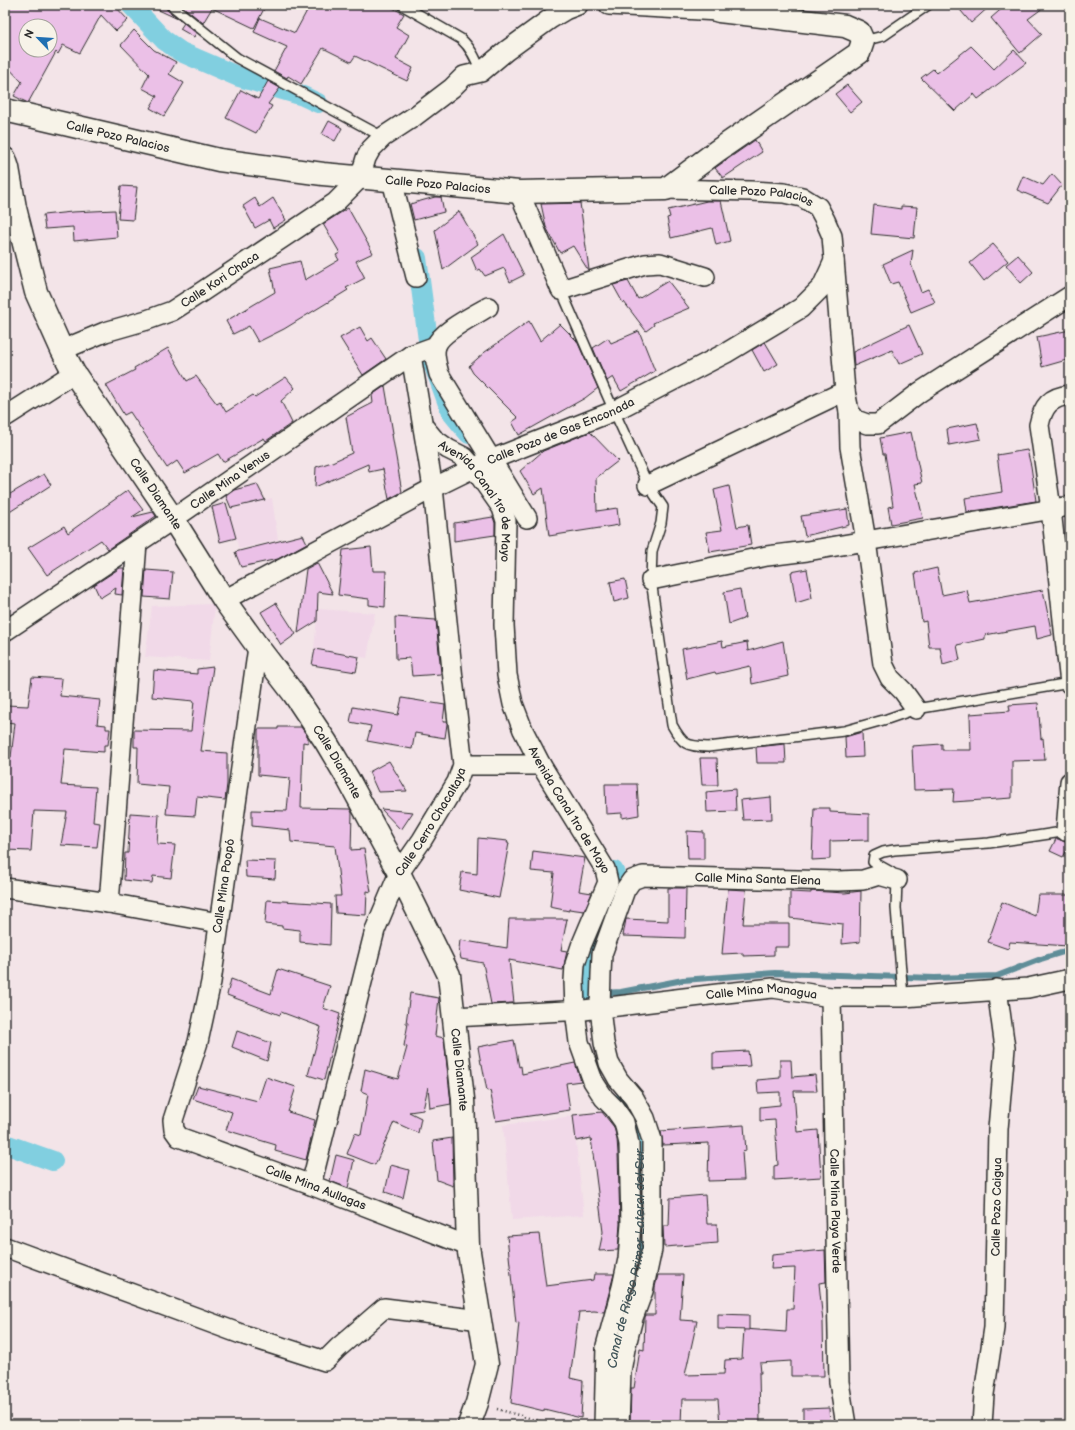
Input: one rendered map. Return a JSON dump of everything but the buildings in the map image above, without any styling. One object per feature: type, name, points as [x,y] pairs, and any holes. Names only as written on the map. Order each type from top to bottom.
[{"type":"street","points":[[360,178],[366,158],[371,149],[383,137],[415,116],[452,88],[464,76],[482,72],[506,51],[550,19],[565,10],[578,5]]},
{"type":"street","points":[[609,5],[710,8],[845,26],[859,32],[863,41],[859,53],[717,151],[666,189]]},
{"type":"street","name":"Calle Pozo Palacios","points":[[5,110],[219,160],[324,174],[519,192],[666,189],[784,193],[802,197],[818,207],[832,236],[845,391],[849,411],[850,447],[866,541],[883,664],[890,678],[903,691],[916,709]]},
{"type":"street","name":"Calle Diamante","points":[[5,159],[15,208],[36,292],[74,373],[173,519],[224,600],[294,694],[326,742],[348,779],[399,873],[449,975],[463,1099],[468,1246],[487,1364],[477,1403],[469,1425]]},
{"type":"street","name":"Calle Kori Chaca","points":[[62,350],[105,332],[147,320],[172,310],[335,203],[360,178]]},
{"type":"street","points":[[392,180],[416,277]]},
{"type":"street","points":[[519,192],[561,290],[645,264],[660,263],[705,277]]},
{"type":"street","name":"Calle Pozo de Gas Enconada","points":[[224,600],[433,488],[482,464],[614,411],[726,353],[801,308],[822,287],[834,261]]},
{"type":"street","points":[[849,411],[856,420],[867,424],[878,424],[920,392],[1070,296]]},
{"type":"street","points":[[488,307],[444,334],[436,346],[435,360],[439,374],[482,464],[527,518]]},
{"type":"street","name":"Calle Mina Venus","points":[[5,631],[173,519],[411,355],[436,346]]},
{"type":"street","name":"Calle Cerro Chacaltaya","points":[[311,1185],[375,930],[399,873],[422,840],[457,782],[463,765],[433,488],[411,355]]},
{"type":"street","points":[[5,417],[74,373]]},
{"type":"street","points":[[648,485],[845,391]]},
{"type":"street","points":[[1070,395],[1060,396],[1048,403],[1041,413],[1039,425],[1051,509],[1070,683]]},
{"type":"street","name":"Avenida Canal 1ro de Mayo","points":[[424,427],[434,439],[448,449],[482,464],[502,508],[506,521],[504,625],[507,675],[513,704],[523,730],[541,765],[605,868],[608,882],[581,946],[575,964],[574,981],[575,1010],[579,1042],[593,1081],[604,1098],[614,1108],[624,1122],[629,1144],[631,1224],[625,1273],[606,1346],[604,1425]]},
{"type":"street","points":[[651,580],[767,556],[807,551],[1070,506]]},
{"type":"street","points":[[109,903],[137,543]]},
{"type":"street","name":"Calle Mina Poopó","points":[[173,1120],[198,1042],[211,982],[258,647]]},
{"type":"street","points":[[463,765],[541,765]]},
{"type":"street","points":[[1068,831],[1070,782]]},
{"type":"street","name":"Calle Mina Santa Elena","points":[[600,1008],[602,954],[625,890],[632,880],[643,876],[838,881],[863,880],[879,875],[897,880]]},
{"type":"street","points":[[5,888],[109,903],[219,922]]},
{"type":"street","name":"Calle Mina Managua","points":[[453,1017],[600,1008],[726,992],[773,988],[831,997],[903,997],[997,989],[1028,988],[1070,979]]},
{"type":"street","name":"Calle Pozo Caigua","points":[[982,1425],[984,1394],[994,1328],[998,1129],[1005,1048],[997,989]]},
{"type":"street","name":"Calle Mina Playa Verde","points":[[831,997],[839,1382],[846,1425]]},
{"type":"street","points":[[600,1008],[604,1043],[609,1063],[618,1079],[634,1098],[645,1118],[652,1140],[652,1248],[643,1291],[633,1318],[625,1349],[621,1371],[619,1425]]},
{"type":"street","name":"Calle Mina Aullagas","points":[[173,1120],[174,1130],[179,1138],[311,1185],[468,1246]]},
{"type":"street","points":[[5,1247],[241,1334],[325,1361],[384,1308],[481,1320]]},
{"type":"lane","points":[[171,5],[236,58],[383,137]]},
{"type":"lane","points":[[402,5],[461,39],[468,45],[482,72]]},
{"type":"lane","points":[[863,41],[883,36],[928,5]]},
{"type":"lane","points":[[561,290],[648,485],[663,507],[661,523],[652,551],[651,580],[672,725],[680,739],[692,746],[708,747],[844,731],[916,709],[1070,683]]},
{"type":"lane","points":[[903,997],[896,908],[897,880],[891,872],[873,862],[874,856],[883,852],[894,850],[990,843],[1068,831]]},
{"type":"path","points":[[477,1403],[553,1425]]},
{"type":"shaded area","points":[[272,498],[278,540],[239,549],[228,510]]},
{"type":"shaded area","points":[[215,604],[209,661],[145,657],[152,606]]},
{"type":"shaded area","points":[[318,609],[375,613],[367,658],[314,649]]},
{"type":"shaded area","points":[[573,1116],[584,1215],[512,1220],[503,1125]]},
{"type":"waterway","name":"Canal de Riego Primer Lateral del Sur","points":[[131,5],[164,40],[181,52],[239,77],[303,96],[318,103]]},
{"type":"waterway","name":"Canal de Riego Primer Lateral del Sur","points":[[417,258],[430,355],[451,412],[469,434]]},
{"type":"waterway","name":"Canal de Riego Primer Lateral del Sur","points":[[583,994],[586,953],[611,900],[616,880],[614,871]]},
{"type":"waterway","points":[[583,994],[621,992],[683,980],[775,973],[935,978],[997,976],[1041,959],[1070,950]]},
{"type":"waterway","name":"Canal de Riego Primer Lateral del Sur","points":[[612,1375],[614,1354],[636,1271],[640,1250],[640,1139],[631,1119],[620,1104]]},
{"type":"waterway","points":[[5,1144],[53,1161]]}]
